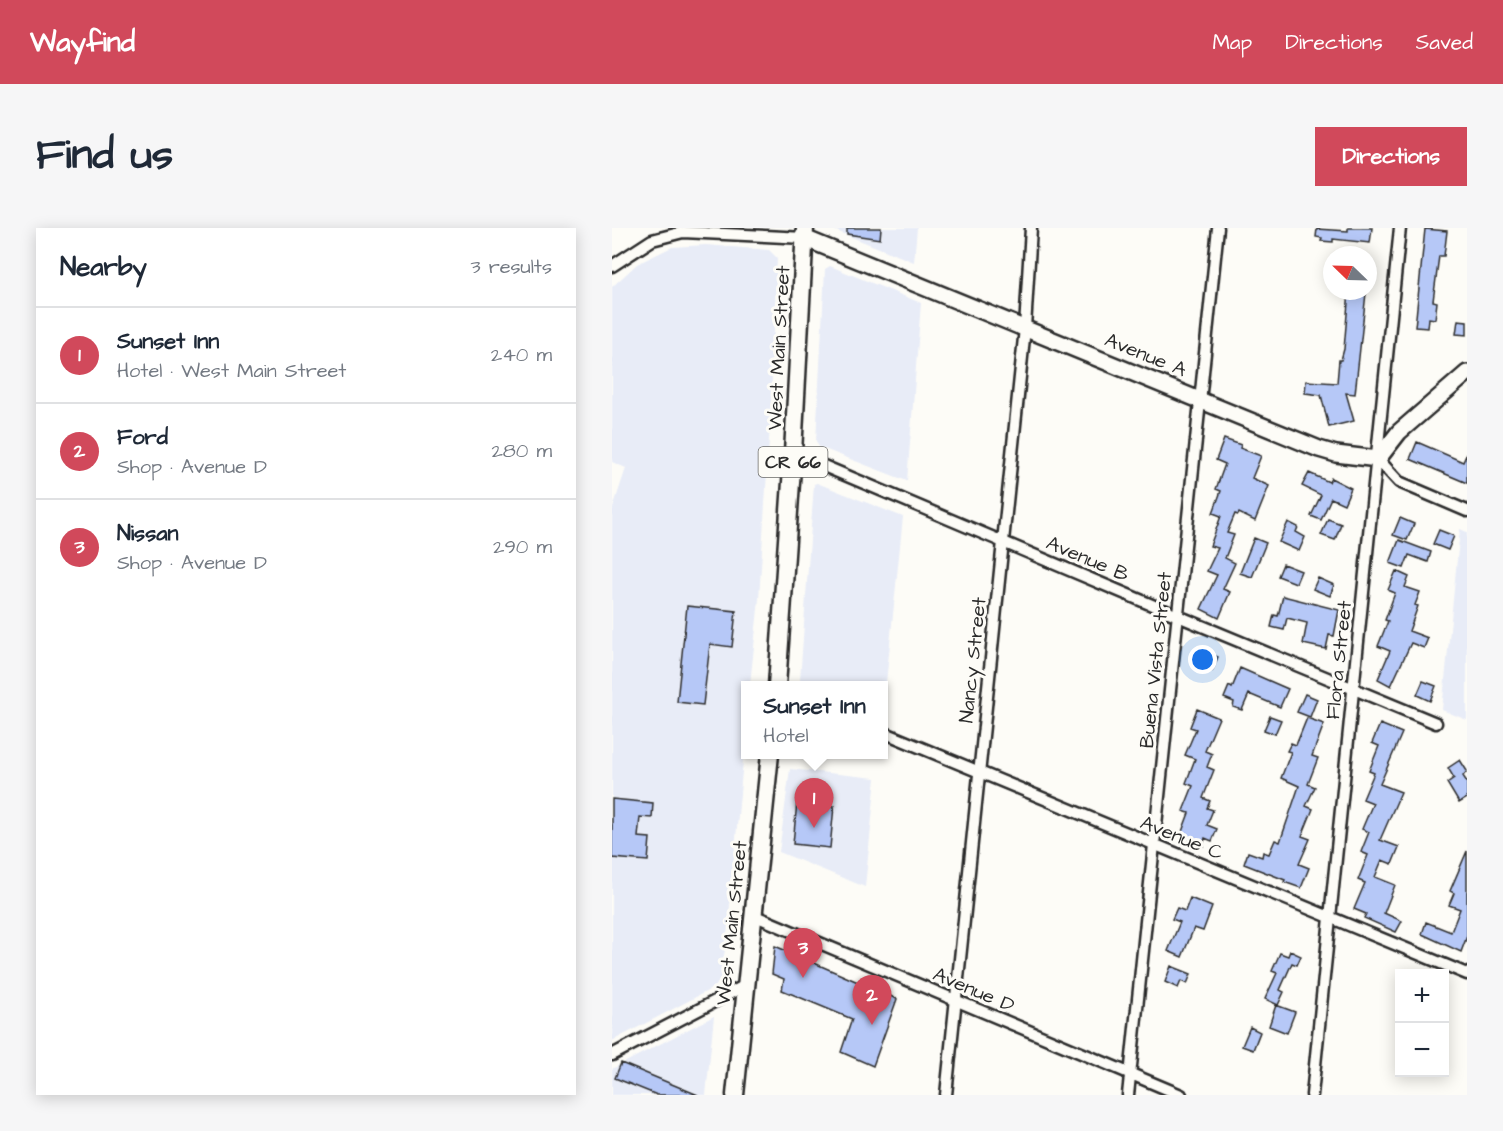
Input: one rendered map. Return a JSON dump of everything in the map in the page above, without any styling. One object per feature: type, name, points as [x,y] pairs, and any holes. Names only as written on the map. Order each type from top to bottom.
[{"type":"main road","name":"West Main Street","points":[[777,681],[805,233]]},
{"type":"main road","name":"West Main Street","points":[[735,1095],[769,759]]},
{"type":"street","name":"Nancy Street","points":[[946,1095],[1025,328],[1031,228]]},
{"type":"street","name":"Buena Vista Street","points":[[1128,1095],[1218,228]]},
{"type":"street","name":"Flora Street","points":[[1312,1095],[1400,228]]},
{"type":"street","points":[[612,266],[652,240],[683,232],[805,233]]},
{"type":"street","name":"Avenue A","points":[[805,233],[1025,328],[1319,449],[1336,454],[1378,459]]},
{"type":"street","points":[[1467,373],[1399,432],[1378,459],[1399,482],[1467,511]]},
{"type":"street","name":"Avenue B","points":[[793,453],[1436,723]]},
{"type":"street","name":"Avenue C","points":[[888,734],[1467,974]]},
{"type":"street","name":"Avenue D","points":[[753,915],[1181,1095]]},
{"type":"street","points":[[612,1055],[746,985]]},
{"type":"shaded area","points":[[829,228],[917,228],[914,262]]},
{"type":"shaded area","points":[[706,245],[769,250],[777,258],[770,425],[759,599],[750,681],[741,681],[741,759],[743,759],[728,927],[721,978],[715,987],[612,1041],[612,511],[626,468],[612,462],[612,287],[637,264],[672,247]]},
{"type":"shaded area","points":[[830,266],[921,303],[907,481],[819,447],[816,441],[825,269]]},
{"type":"shaded area","points":[[817,483],[903,517],[886,681],[800,680],[814,484]]},
{"type":"shaded area","points":[[1460,529],[1467,532],[1467,720],[1442,710]]},
{"type":"shaded area","points":[[790,769],[876,778],[865,887],[779,852]]},
{"type":"shaded area","points":[[714,1016],[706,1095],[612,1095],[612,1069]]},
{"type":"building","points":[[847,228],[881,228],[880,239],[847,234]]},
{"type":"building","points":[[1348,228],[1372,228],[1370,243],[1333,239],[1333,242],[1321,241],[1322,238],[1316,237],[1317,229],[1348,231]]},
{"type":"building","points":[[1425,229],[1447,231],[1444,256],[1439,256],[1433,301],[1437,302],[1435,319],[1429,318],[1428,328],[1415,327]]},
{"type":"building","points":[[1348,300],[1365,300],[1355,394],[1346,393],[1354,421],[1329,427],[1321,395],[1305,393],[1306,381],[1337,383],[1339,360],[1341,360]]},
{"type":"building","points":[[1458,320],[1467,321],[1467,335],[1456,334]]},
{"type":"building","points":[[1224,439],[1261,456],[1252,478],[1269,486],[1255,521],[1239,513],[1235,514],[1227,533],[1234,535],[1225,558],[1235,563],[1223,589],[1230,592],[1219,618],[1201,609],[1217,575],[1207,571],[1218,548],[1210,546],[1221,516],[1213,513],[1221,491],[1216,489],[1225,464],[1216,460]]},
{"type":"building","points":[[1417,442],[1463,462],[1467,453],[1467,483],[1410,459]]},
{"type":"building","points":[[1309,473],[1329,482],[1331,478],[1351,488],[1344,504],[1331,498],[1321,520],[1311,516],[1321,495],[1302,486]]},
{"type":"building","points":[[1400,518],[1414,524],[1407,540],[1393,535]]},
{"type":"building","points":[[1328,519],[1341,524],[1335,540],[1321,535]]},
{"type":"building","points":[[1288,522],[1298,527],[1296,532],[1305,537],[1299,551],[1279,542]]},
{"type":"building","points":[[1439,530],[1454,536],[1448,550],[1433,544]]},
{"type":"building","points":[[1254,538],[1266,543],[1252,577],[1240,573]]},
{"type":"building","points":[[1399,540],[1431,552],[1428,562],[1409,555],[1404,568],[1390,563]]},
{"type":"building","points":[[1283,564],[1301,571],[1296,583],[1278,576]]},
{"type":"building","points":[[1396,571],[1409,577],[1405,587],[1420,592],[1415,605],[1418,606],[1409,631],[1428,638],[1424,648],[1411,643],[1391,686],[1378,679],[1390,651],[1378,646],[1388,621],[1385,620],[1395,593],[1388,590]]},
{"type":"building","points":[[1318,578],[1334,585],[1330,596],[1313,589]]},
{"type":"building","points":[[1283,596],[1339,610],[1334,636],[1329,635],[1326,649],[1303,644],[1307,623],[1287,618],[1284,630],[1271,627],[1274,615],[1278,616]]},
{"type":"building","points":[[687,606],[736,611],[732,647],[710,644],[703,705],[677,702]]},
{"type":"building","points":[[1202,651],[1218,657],[1212,671],[1197,664]]},
{"type":"building","points":[[1240,668],[1288,689],[1280,707],[1249,694],[1242,710],[1233,707],[1234,702],[1224,698],[1229,686],[1232,688]]},
{"type":"building","points":[[1423,681],[1436,686],[1430,701],[1417,695]]},
{"type":"building","points":[[1305,694],[1317,699],[1310,717],[1297,712]]},
{"type":"building","points":[[1197,709],[1219,718],[1205,751],[1212,754],[1207,767],[1214,770],[1203,798],[1210,801],[1207,808],[1213,810],[1207,825],[1217,829],[1212,841],[1205,838],[1203,846],[1180,837],[1189,813],[1183,811],[1193,786],[1186,783],[1195,759],[1185,755],[1196,729],[1190,727]]},
{"type":"building","points":[[1270,716],[1281,720],[1275,734],[1264,730]]},
{"type":"building","points":[[1307,718],[1324,724],[1312,756],[1318,758],[1308,784],[1315,787],[1306,806],[1313,809],[1302,836],[1310,839],[1299,864],[1309,868],[1301,888],[1244,864],[1248,852],[1262,857],[1263,852],[1269,854],[1275,840],[1280,842],[1299,786],[1281,778],[1291,752],[1287,751],[1291,743],[1296,745]]},
{"type":"building","points":[[1380,724],[1402,733],[1380,784],[1401,792],[1380,840],[1399,847],[1392,864],[1382,860],[1375,877],[1395,885],[1384,913],[1402,921],[1396,932],[1364,918],[1366,914],[1354,909],[1365,883],[1358,880],[1368,855],[1361,852],[1369,832],[1362,829],[1373,803],[1363,799],[1374,773],[1369,771],[1379,746],[1372,743]]},
{"type":"building","points":[[1460,760],[1467,771],[1463,776],[1467,782],[1467,798],[1459,803],[1447,783],[1454,778],[1448,768]]},
{"type":"building","points":[[612,799],[653,803],[652,818],[640,817],[638,837],[650,838],[648,861],[612,858]]},
{"type":"building","points":[[797,802],[834,806],[830,848],[793,844]]},
{"type":"building","points":[[1467,851],[1467,936],[1461,952],[1422,934],[1426,922],[1451,932],[1460,909],[1449,905],[1454,893],[1450,891]]},
{"type":"building","points":[[1190,898],[1212,907],[1203,931],[1194,928],[1182,957],[1168,951],[1180,922],[1172,919],[1177,908],[1185,911]]},
{"type":"building","points":[[775,946],[897,999],[873,1066],[841,1052],[852,1019],[782,990],[784,979],[772,974]]},
{"type":"building","points":[[1290,951],[1301,956],[1297,965],[1292,963],[1280,990],[1284,992],[1278,1005],[1265,999],[1277,973],[1272,971],[1280,953],[1288,956]]},
{"type":"building","points":[[1171,966],[1191,974],[1187,984],[1181,981],[1178,988],[1165,982]]},
{"type":"building","points":[[1276,1005],[1295,1012],[1287,1033],[1269,1026]]},
{"type":"building","points":[[1250,1027],[1260,1032],[1253,1050],[1242,1046]]},
{"type":"building","points":[[621,1063],[698,1095],[657,1095],[615,1078]]},
{"type":"place","name":"Sunset Inn","points":[[814,828]]},
{"type":"place","name":"Nissan","points":[[803,978]]},
{"type":"place","name":"Ford","points":[[872,1025]]}]
